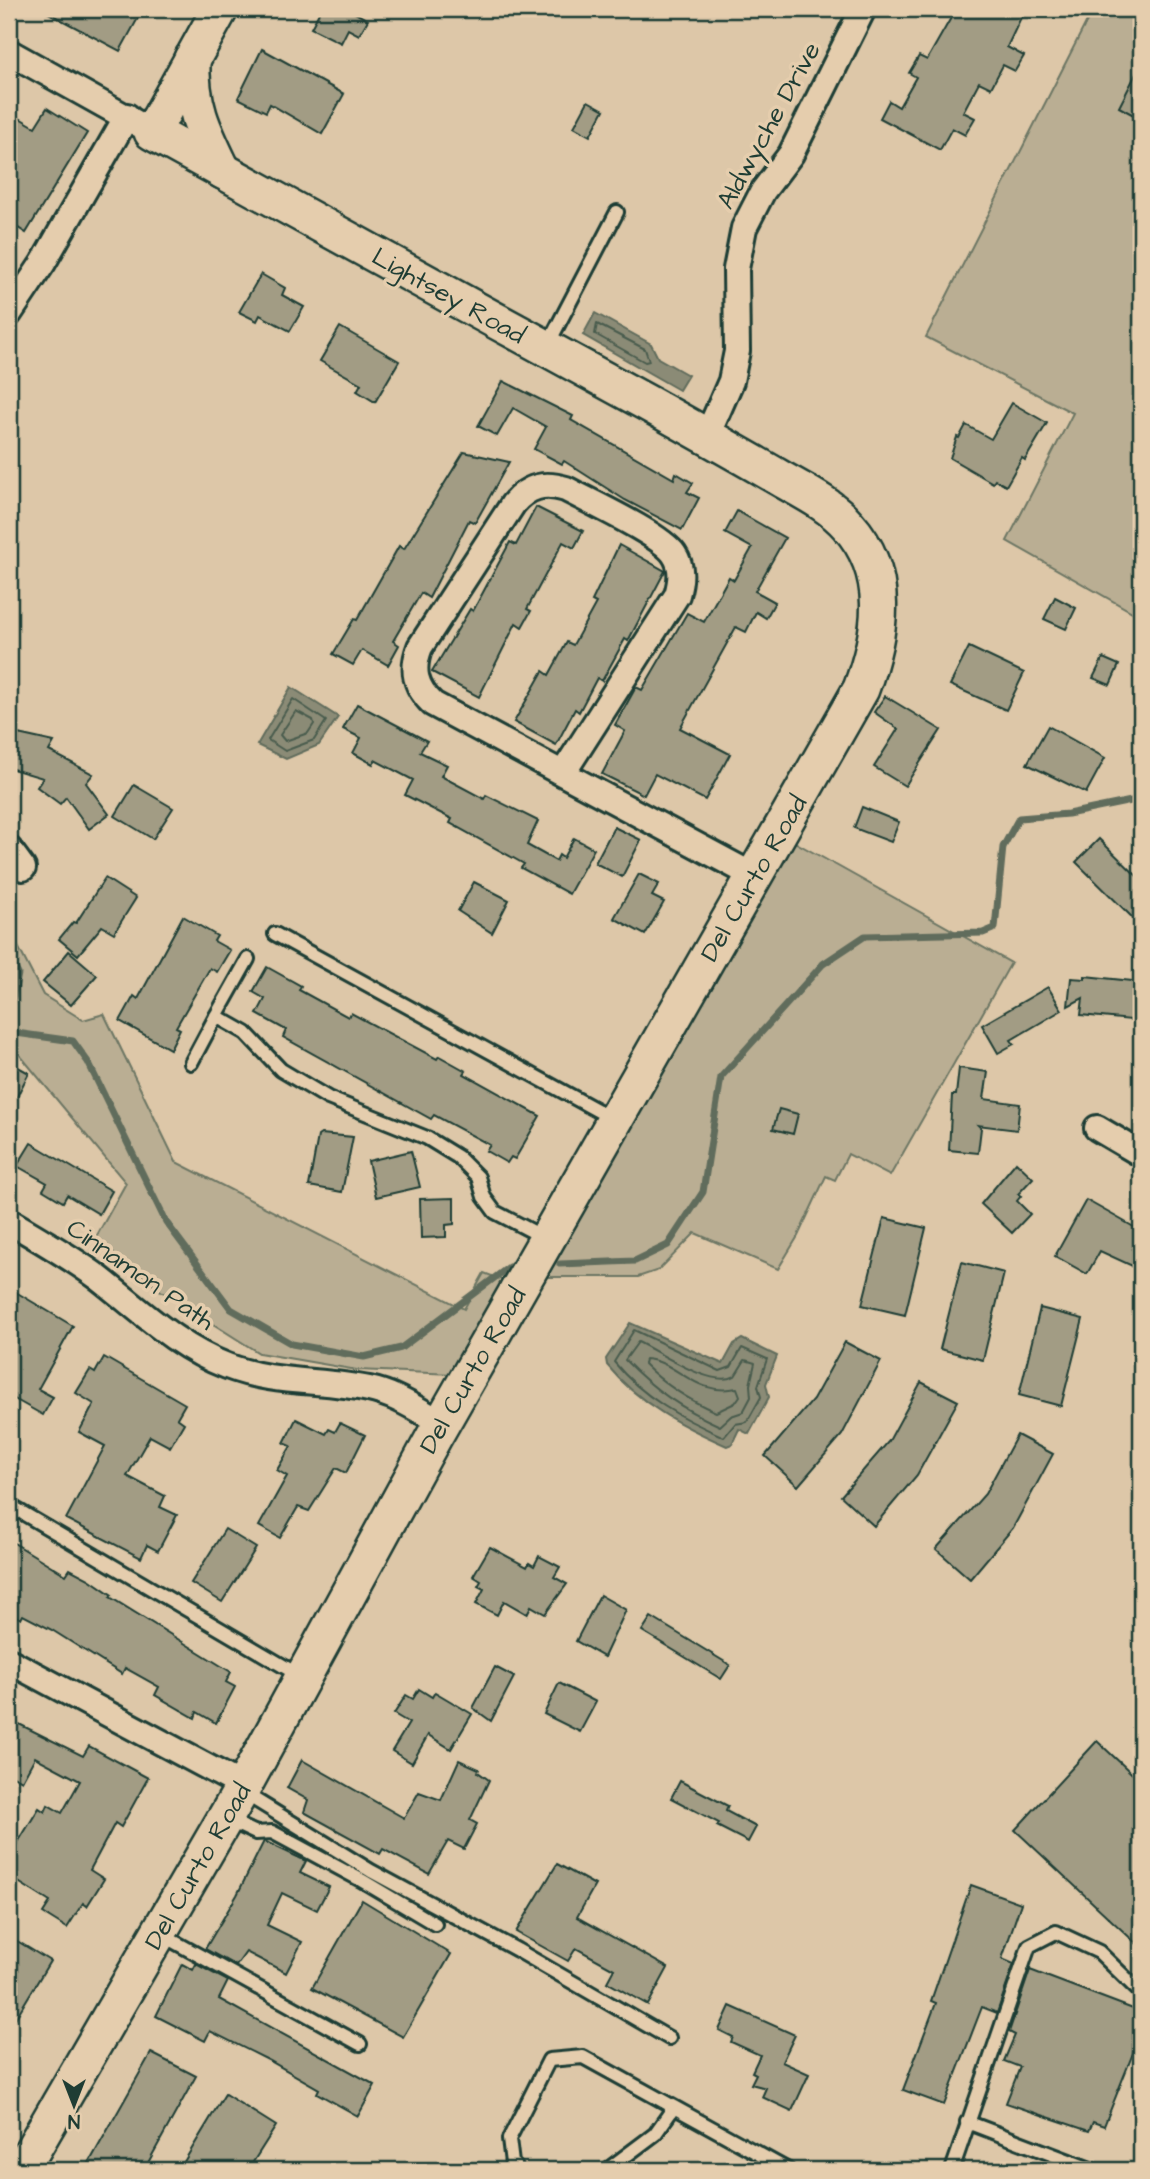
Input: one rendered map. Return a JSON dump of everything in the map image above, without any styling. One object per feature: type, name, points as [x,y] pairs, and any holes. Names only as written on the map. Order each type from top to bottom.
[{"type":"street","points":[[9,314],[139,124],[192,59],[220,9]]},
{"type":"street","name":"Aldwyche Drive","points":[[707,436],[732,381],[737,351],[736,269],[744,228],[763,191],[791,154],[863,9]]},
{"type":"street","name":"Lightsey Road","points":[[9,52],[707,436],[817,500],[848,524],[871,558]]},
{"type":"street","points":[[192,59],[191,83],[198,121],[223,171]]},
{"type":"street","points":[[563,773],[677,595],[681,582],[680,566],[664,544],[566,489],[552,484],[539,485],[522,492],[420,647],[415,671],[422,694],[433,704],[754,876]]},
{"type":"street","name":"Del Curto Road","points":[[21,2170],[236,1798],[442,1423],[861,689],[875,652],[879,597],[871,558]]},
{"type":"street","points":[[1097,1128],[1141,1154]]},
{"type":"street","name":"Cinnamon Path","points":[[9,1221],[98,1278],[164,1331],[195,1352],[226,1366],[286,1381],[369,1389],[393,1396],[442,1423]]},
{"type":"street","points":[[9,1661],[236,1798]]},
{"type":"lane","points":[[546,348],[617,212]]},
{"type":"lane","points":[[275,934],[615,1120]]},
{"type":"lane","points":[[191,1063],[248,959]]},
{"type":"lane","points":[[216,1016],[246,1033],[281,1070],[328,1098],[427,1138],[458,1157],[478,1177],[484,1196],[495,1212],[547,1239]]},
{"type":"lane","points":[[9,1505],[302,1677]]},
{"type":"lane","points":[[236,1798],[256,1833],[272,1832],[435,1924]]},
{"type":"lane","points":[[236,1798],[517,1950],[669,2038]]},
{"type":"lane","points":[[952,2170],[1029,1945],[1056,1932],[1099,1952],[1141,1993]]},
{"type":"lane","points":[[158,1933],[360,2045]]},
{"type":"lane","points":[[518,2170],[509,2151],[509,2139],[549,2060],[583,2057],[672,2110],[788,2170]]},
{"type":"lane","points":[[607,2170],[655,2134],[672,2110]]},
{"type":"lane","points":[[967,2122],[1093,2170]]},
{"type":"shaded area","points":[[1093,9],[1141,9],[1141,617],[1007,541],[1073,413],[926,337]]},
{"type":"shaded area","points":[[791,840],[1011,963],[890,1176],[848,1154],[835,1180],[826,1176],[798,1236],[778,1269],[695,1233],[659,1270],[638,1277],[547,1277]]},
{"type":"shaded area","points":[[9,929],[43,995],[83,1020],[104,1014],[176,1162],[464,1309],[484,1273],[508,1282],[454,1374],[357,1370],[259,1353],[161,1291],[95,1239],[126,1183],[19,1054],[9,1046]]},
{"type":"water","points":[[595,313],[651,344],[658,358],[688,375],[679,390],[583,335]]},
{"type":"water","points":[[291,687],[338,717],[319,745],[286,759],[257,745]]},
{"type":"water","points":[[630,1323],[723,1364],[734,1344],[742,1339],[777,1356],[766,1384],[769,1397],[749,1434],[739,1429],[732,1444],[727,1446],[662,1413],[619,1379],[607,1365],[606,1359]]},
{"type":"building","points":[[41,9],[143,9],[120,51]]},
{"type":"building","points":[[321,9],[348,9],[368,20],[359,35],[348,29],[341,43],[311,28]]},
{"type":"building","points":[[956,9],[1025,9],[1007,47],[1024,56],[1015,71],[1003,65],[991,88],[979,82],[963,112],[975,118],[965,135],[952,128],[940,150],[880,118],[889,101],[899,107],[916,77],[909,73],[919,56],[927,60]]},
{"type":"building","points":[[262,49],[344,94],[322,134],[270,104],[266,112],[238,98]]},
{"type":"building","points":[[1141,64],[1141,119],[1119,107]]},
{"type":"building","points":[[588,101],[604,110],[590,136],[574,127]]},
{"type":"building","points":[[47,108],[87,133],[26,233],[9,222],[9,112],[35,127]]},
{"type":"building","points":[[261,274],[285,288],[282,295],[304,307],[290,331],[260,315],[257,321],[239,312]]},
{"type":"building","points":[[340,327],[399,361],[375,402],[357,391],[361,384],[320,361]]},
{"type":"building","points":[[503,381],[573,416],[571,420],[674,479],[676,473],[693,483],[687,492],[699,498],[682,530],[625,500],[564,461],[562,464],[534,449],[546,427],[513,408],[497,436],[478,426]]},
{"type":"building","points":[[1012,403],[1047,423],[1006,486],[995,480],[993,483],[950,458],[957,437],[959,438],[966,425],[991,439]]},
{"type":"building","points":[[464,452],[509,462],[475,523],[469,520],[429,598],[421,593],[393,641],[399,645],[388,665],[362,650],[353,665],[333,654],[354,619],[357,620],[399,546],[404,549]]},
{"type":"building","points":[[536,507],[583,531],[574,548],[563,542],[527,609],[531,611],[522,627],[516,623],[479,697],[432,672],[470,609],[473,611],[510,542],[516,545]]},
{"type":"building","points":[[737,511],[785,538],[755,591],[775,602],[766,618],[756,612],[746,632],[736,627],[680,728],[730,754],[705,800],[655,774],[644,795],[602,774],[625,731],[615,725],[636,687],[642,690],[687,613],[704,622],[729,577],[734,580],[752,548],[725,533]]},
{"type":"building","points":[[619,545],[665,571],[628,641],[625,639],[602,681],[597,678],[579,712],[575,709],[556,745],[514,722],[543,671],[549,675],[567,642],[573,645],[596,603],[592,601]]},
{"type":"building","points":[[1055,597],[1076,608],[1066,629],[1044,619]]},
{"type":"building","points":[[969,647],[1024,673],[1006,710],[950,685]]},
{"type":"building","points":[[1103,658],[1119,665],[1110,685],[1093,678]]},
{"type":"building","points":[[885,696],[941,730],[905,786],[874,767],[898,729],[874,712]]},
{"type":"building","points":[[357,704],[427,741],[420,752],[447,765],[441,776],[484,799],[486,795],[538,821],[527,845],[556,861],[559,855],[563,858],[574,838],[594,849],[569,894],[521,868],[524,864],[450,823],[452,819],[405,795],[413,780],[375,760],[373,764],[353,753],[361,738],[343,729]]},
{"type":"building","points":[[1048,726],[1105,758],[1086,793],[1027,764]]},
{"type":"building","points":[[9,732],[54,742],[49,751],[93,774],[86,783],[109,814],[89,829],[66,797],[60,804],[37,787],[43,778],[9,768]]},
{"type":"building","points":[[134,785],[173,808],[153,839],[115,816]]},
{"type":"building","points":[[862,807],[899,822],[891,842],[854,828]]},
{"type":"building","points":[[614,827],[641,840],[622,877],[595,863]]},
{"type":"building","points":[[1099,839],[1141,880],[1141,926],[1076,862]]},
{"type":"building","points":[[639,874],[659,884],[652,896],[664,902],[645,935],[614,918]]},
{"type":"building","points":[[105,878],[136,898],[114,933],[102,926],[78,955],[59,939],[73,922],[76,923]]},
{"type":"building","points":[[474,882],[509,900],[492,933],[458,911]]},
{"type":"building","points":[[183,916],[217,936],[214,941],[230,950],[217,972],[210,968],[176,1027],[180,1029],[170,1049],[120,1021],[134,996],[138,999]]},
{"type":"building","points":[[69,951],[97,975],[71,1005],[43,982]]},
{"type":"building","points":[[267,967],[301,986],[299,990],[348,1017],[351,1013],[437,1059],[439,1056],[466,1071],[464,1074],[540,1116],[515,1159],[511,1157],[507,1163],[486,1151],[490,1145],[434,1115],[431,1119],[283,1037],[286,1030],[257,1014],[265,999],[253,992]]},
{"type":"building","points":[[1085,976],[1141,982],[1141,1021],[1081,1015],[1083,998],[1068,1006],[1071,978],[1085,979]]},
{"type":"building","points":[[1048,987],[1062,1010],[1011,1040],[1014,1044],[998,1053],[982,1025]]},
{"type":"building","points":[[9,1062],[29,1073],[9,1112]]},
{"type":"building","points":[[959,1068],[988,1072],[984,1099],[1020,1104],[1017,1130],[978,1125],[981,1128],[978,1153],[949,1150],[952,1095],[956,1095]]},
{"type":"building","points":[[779,1109],[798,1114],[793,1134],[773,1129]]},
{"type":"building","points":[[318,1136],[353,1137],[342,1192],[309,1186]]},
{"type":"building","points":[[31,1143],[112,1191],[99,1214],[67,1195],[63,1202],[43,1190],[47,1183],[17,1166]]},
{"type":"building","points":[[411,1151],[420,1187],[376,1197],[368,1161]]},
{"type":"building","points":[[1016,1162],[1033,1178],[1018,1194],[1021,1196],[1017,1201],[1030,1214],[1012,1233],[981,1204]]},
{"type":"building","points":[[454,1198],[454,1224],[446,1225],[446,1237],[421,1238],[420,1199]]},
{"type":"building","points":[[1086,1200],[1141,1231],[1141,1270],[1100,1251],[1087,1274],[1055,1256]]},
{"type":"building","points":[[884,1218],[926,1228],[905,1315],[862,1305]]},
{"type":"building","points":[[962,1262],[1004,1273],[983,1360],[940,1349]]},
{"type":"building","points":[[9,1288],[73,1326],[38,1389],[53,1397],[43,1415],[9,1396]]},
{"type":"building","points":[[1040,1308],[1083,1319],[1061,1406],[1019,1395]]},
{"type":"building","points":[[845,1342],[881,1361],[842,1435],[798,1486],[765,1456],[813,1400]]},
{"type":"building","points":[[104,1357],[185,1404],[177,1418],[184,1423],[170,1447],[150,1436],[127,1476],[165,1496],[160,1507],[177,1515],[158,1551],[147,1545],[141,1558],[66,1519],[105,1446],[79,1432],[94,1404],[76,1393],[90,1370],[95,1373]]},
{"type":"building","points":[[921,1382],[958,1401],[917,1475],[874,1526],[841,1496],[889,1441]]},
{"type":"building","points":[[296,1419],[326,1434],[329,1429],[335,1432],[340,1423],[365,1435],[346,1473],[336,1468],[309,1511],[298,1507],[280,1538],[259,1526],[287,1476],[277,1470],[291,1446],[284,1443]]},
{"type":"building","points":[[1017,1435],[1053,1454],[1013,1528],[970,1579],[936,1549],[985,1494]]},
{"type":"building","points":[[225,1529],[256,1548],[222,1602],[191,1583]]},
{"type":"building","points":[[9,1540],[66,1575],[70,1569],[89,1579],[112,1595],[110,1597],[231,1672],[226,1682],[235,1687],[216,1723],[197,1712],[195,1718],[155,1695],[159,1687],[125,1668],[122,1674],[52,1630],[23,1615],[21,1619],[9,1612]]},
{"type":"building","points":[[490,1547],[527,1567],[529,1563],[534,1566],[539,1556],[560,1567],[554,1577],[567,1584],[545,1614],[531,1606],[527,1614],[504,1601],[497,1615],[476,1604],[484,1589],[478,1586],[481,1581],[473,1576]]},
{"type":"building","points":[[600,1595],[626,1610],[604,1657],[576,1641]]},
{"type":"building","points":[[651,1617],[730,1665],[721,1679],[642,1631]]},
{"type":"building","points":[[495,1667],[514,1677],[491,1721],[473,1708]]},
{"type":"building","points":[[559,1683],[596,1702],[580,1732],[544,1714]]},
{"type":"building","points":[[419,1689],[432,1697],[435,1692],[472,1714],[451,1749],[428,1735],[412,1763],[392,1751],[409,1723],[394,1714],[406,1695],[413,1699]]},
{"type":"building","points":[[9,1719],[83,1756],[89,1746],[148,1778],[121,1827],[115,1823],[90,1870],[104,1879],[87,1906],[83,1903],[67,1928],[43,1913],[50,1902],[9,1876],[9,1857],[39,1808],[45,1812],[48,1805],[62,1813],[80,1781],[35,1757],[22,1781],[9,1774]]},
{"type":"building","points":[[1097,1741],[1141,1782],[1141,1948],[1015,1830]]},
{"type":"building","points":[[302,1760],[404,1818],[419,1792],[441,1800],[459,1760],[479,1769],[478,1772],[489,1780],[470,1820],[477,1824],[464,1849],[448,1841],[429,1874],[383,1849],[380,1854],[304,1812],[308,1800],[287,1788]]},
{"type":"building","points":[[680,1781],[728,1806],[726,1811],[756,1827],[748,1842],[717,1826],[719,1823],[671,1798]]},
{"type":"building","points":[[264,1841],[306,1861],[300,1873],[329,1887],[317,1910],[282,1893],[267,1925],[302,1942],[286,1973],[246,1952],[236,1966],[205,1949],[237,1895]]},
{"type":"building","points":[[557,1864],[595,1885],[577,1917],[668,1968],[648,2005],[607,1982],[614,1969],[576,1948],[568,1961],[516,1932]]},
{"type":"building","points":[[971,1885],[1021,1903],[1002,1959],[1014,1964],[997,2013],[982,2007],[944,2105],[903,2090],[936,2003],[931,2001]]},
{"type":"building","points":[[362,1900],[451,1954],[403,2037],[312,1988]]},
{"type":"building","points":[[9,1936],[50,1961],[9,2029]]},
{"type":"building","points":[[182,1964],[193,1970],[196,1964],[228,1981],[219,1999],[375,2085],[358,2116],[317,2093],[319,2089],[210,2031],[205,2041],[156,2016]]},
{"type":"building","points":[[1030,1970],[1141,2012],[1141,2033],[1104,2126],[1093,2122],[1089,2131],[1006,2103],[1020,2067],[1004,2061],[1015,2035],[1009,2032]]},
{"type":"building","points":[[730,2006],[795,2035],[782,2062],[809,2074],[792,2111],[762,2097],[766,2088],[751,2084],[756,2074],[752,2072],[760,2055],[731,2042],[733,2037],[719,2030]]},
{"type":"building","points":[[151,2053],[196,2076],[144,2170],[85,2170]]},
{"type":"building","points":[[225,2094],[276,2126],[248,2170],[179,2170]]},
{"type":"waterway","points":[[560,1264],[635,1261],[668,1245],[703,1192],[721,1077],[823,964],[865,936],[983,933],[995,928],[1003,847],[1019,818],[1068,814],[1141,799]]},
{"type":"waterway","points":[[9,958],[18,974],[9,1017]]},
{"type":"waterway","points":[[9,1024],[16,1033],[73,1041],[88,1062],[166,1222],[231,1309],[292,1344],[364,1357],[401,1348],[509,1267]]}]
